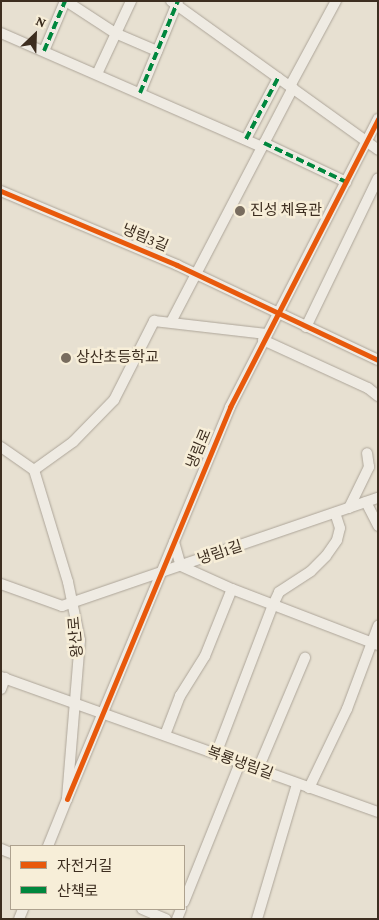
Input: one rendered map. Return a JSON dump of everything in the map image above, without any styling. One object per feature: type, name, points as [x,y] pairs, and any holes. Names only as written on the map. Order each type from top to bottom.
[{"type":"street","points":[[44,51],[66,1],[115,33],[157,51]]},
{"type":"street","points":[[97,74],[131,1]]},
{"type":"street","points":[[171,322],[336,1]]},
{"type":"street","points":[[140,93],[175,2],[278,78],[367,140],[378,150]]},
{"type":"street","points":[[1,32],[346,182]]},
{"type":"street","points":[[246,140],[278,78]]},
{"type":"street","name":"냉림로","points":[[67,799],[230,406],[378,119]]},
{"type":"street","points":[[306,327],[378,178]]},
{"type":"street","name":"냉림3길","points":[[1,191],[196,274],[378,360]]},
{"type":"street","points":[[2,448],[34,470],[73,442],[114,400],[154,321],[265,337],[368,388],[378,396]]},
{"type":"street","points":[[349,508],[368,467],[368,453]]},
{"type":"street","name":"왕산로","points":[[34,470],[67,604],[80,640],[67,799],[48,845]]},
{"type":"street","name":"냉림1길","points":[[67,604],[378,498]]},
{"type":"street","points":[[366,502],[378,526]]},
{"type":"street","points":[[216,754],[279,592],[311,571],[326,556],[337,540],[340,528],[335,513]]},
{"type":"street","points":[[174,542],[182,566],[232,589],[375,644]]},
{"type":"street","points":[[1,584],[67,604]]},
{"type":"street","points":[[165,735],[180,696],[205,656],[232,589]]},
{"type":"street","points":[[309,788],[347,709],[375,644],[378,626]]},
{"type":"street","points":[[258,769],[305,658]]},
{"type":"street","points":[[1,688],[3,677]]},
{"type":"street","name":"복룡냉림길","points":[[3,677],[378,812]]},
{"type":"street","points":[[69,775],[86,753]]},
{"type":"street","points":[[185,900],[240,763]]},
{"type":"street","points":[[258,919],[297,784]]},
{"type":"street","points":[[144,910],[166,919]]},
{"type":"marked path","points":[[44,51],[65,1]]},
{"type":"marked path","points":[[140,93],[178,1]]},
{"type":"marked path","points":[[246,139],[278,78]]},
{"type":"marked path","points":[[264,143],[346,182]]},
{"type":"cycle path","points":[[67,799],[230,407],[378,119]]},
{"type":"cycle path","points":[[1,191],[177,265],[378,360]]},
{"type":"place","name":"진성 체육관","points":[[240,211]]},
{"type":"place","name":"상산초등학교","points":[[66,358]]}]
